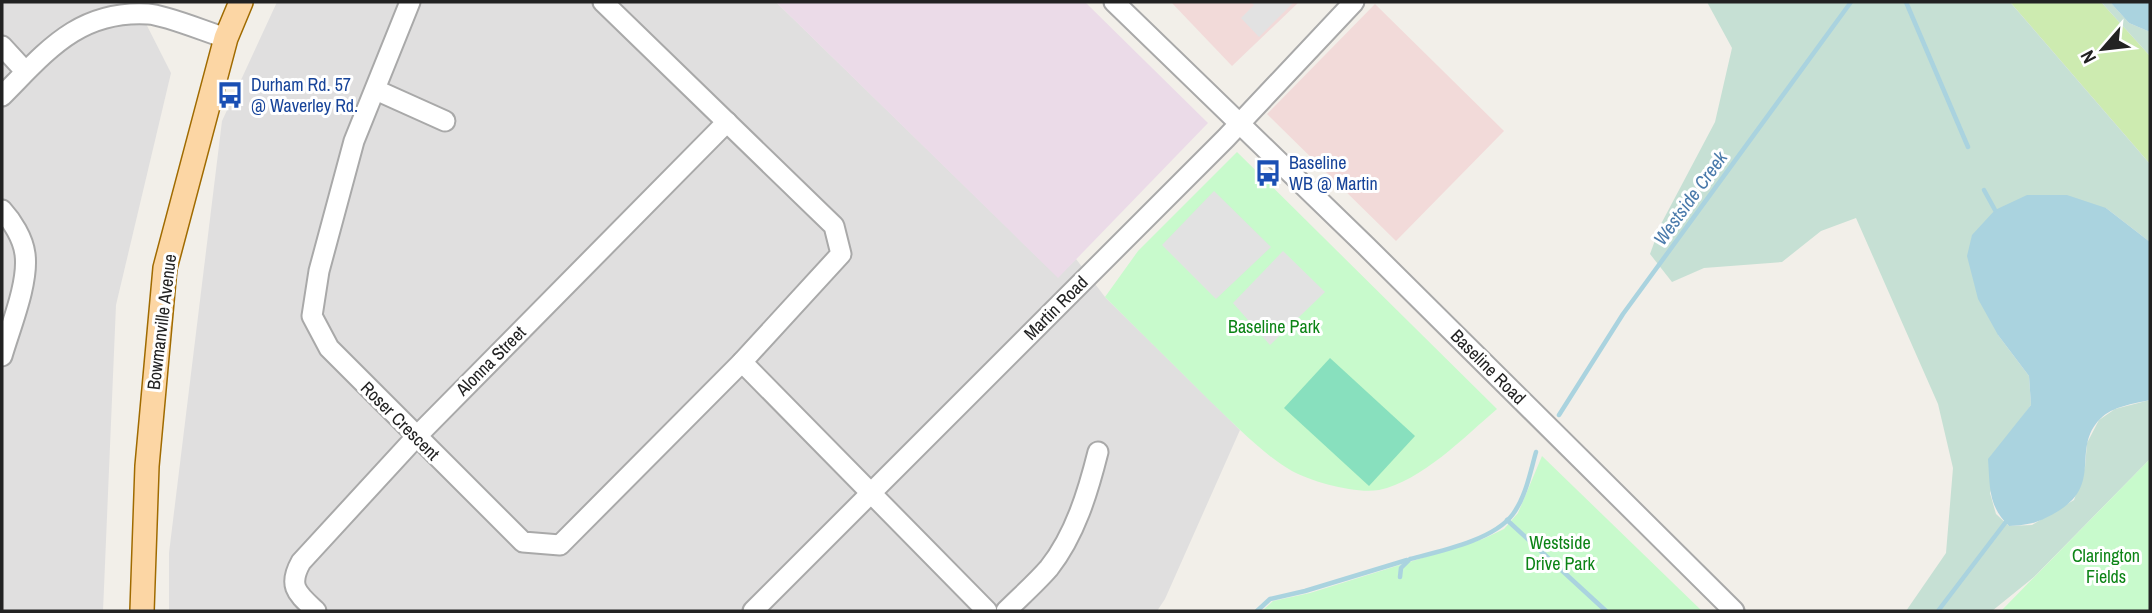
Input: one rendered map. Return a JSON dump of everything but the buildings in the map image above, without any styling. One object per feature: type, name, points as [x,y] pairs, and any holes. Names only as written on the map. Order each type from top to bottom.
[{"type":"main road","name":"Bowmanville Avenue","points":[[142,611],[147,466],[165,268],[226,38],[241,2]]},
{"type":"street","name":"Roser Crescent","points":[[410,2],[354,141],[319,271],[312,316],[329,348],[523,542],[560,545],[743,362],[841,254],[834,226],[603,2]]},
{"type":"street","name":"Baseline Road","points":[[1114,2],[1734,611]]},
{"type":"street","name":"Martin Road","points":[[753,611],[1240,124],[1354,2]]},
{"type":"street","points":[[2,96],[25,71],[71,31],[104,18],[149,14],[226,38]]},
{"type":"street","points":[[2,46],[25,71]]},
{"type":"street","points":[[376,90],[445,121]]},
{"type":"street","name":"Alonna Street","points":[[316,611],[294,587],[295,573],[301,562],[416,437],[727,122]]},
{"type":"street","points":[[2,210],[12,221],[25,253],[23,283],[2,356]]},
{"type":"street","points":[[743,362],[987,611]]},
{"type":"street","points":[[1006,611],[1049,568],[1069,534],[1090,485],[1098,452]]},
{"type":"shaded area","points":[[2,2],[135,2],[171,73],[116,305],[103,611],[2,611]]},
{"type":"shaded area","points":[[277,2],[776,2],[1058,277],[1076,259],[1105,297],[1240,430],[1165,599],[1157,611],[169,611],[169,553],[222,121]]},
{"type":"shaded area","points":[[776,2],[1085,2],[1208,123],[1058,278]]},
{"type":"shaded area","points":[[1171,2],[1299,2],[1232,66]]},
{"type":"shaded area","points":[[1251,2],[1294,2],[1259,37],[1241,18],[1254,5]]},
{"type":"shaded area","points":[[1375,4],[1504,131],[1396,241],[1267,114]]},
{"type":"shaded area","points":[[1214,191],[1271,247],[1216,299],[1162,245]]},
{"type":"shaded area","points":[[1283,251],[1325,292],[1270,345],[1233,303]]},
{"type":"green space","points":[[1707,2],[2010,2],[2150,164],[2150,242],[2106,208],[1998,335],[2029,376],[2031,405],[2013,430],[1990,493],[1996,514],[2009,526],[2032,525],[2074,500],[2085,467],[2087,443],[2099,420],[2115,409],[2150,400],[2150,459],[2034,577],[1992,611],[1906,611],[1946,553],[1953,468],[1938,404],[1856,218],[1821,231],[1782,262],[1704,268],[1672,282],[1650,254],[1661,224],[1715,122],[1732,48]]},
{"type":"green space","points":[[2010,2],[2101,2],[2150,56],[2150,164]]},
{"type":"green space","points":[[2101,2],[2110,2],[2129,23],[2150,32],[2150,56]]},
{"type":"green space","name":"Baseline Park","points":[[1237,152],[1497,409],[1427,468],[1395,485],[1369,491],[1322,483],[1292,471],[1239,429],[1105,297],[1138,251]]},
{"type":"green space","points":[[1330,358],[1415,436],[1369,486],[1284,408]]},
{"type":"green space","name":"Westside Drive Park","points":[[1542,456],[1702,611],[1262,611],[1273,601],[1310,593],[1483,539],[1504,529],[1518,513]]},
{"type":"green space","name":"Clarington Fields","points":[[2150,459],[2150,611],[2001,611]]},
{"type":"water","points":[[2110,2],[2150,2],[2150,32],[2129,23]]},
{"type":"water","points":[[2027,195],[2067,195],[2106,208],[2150,242],[2150,400],[2117,408],[2100,419],[2087,443],[2079,491],[2070,502],[2038,521],[2009,526],[1994,503],[1988,459],[2031,405],[2029,376],[1998,335],[1978,299],[1967,256],[1972,235],[1995,210]]},
{"type":"waterway","name":"Westside Creek","points":[[1559,415],[1623,314],[1851,2]]},
{"type":"waterway","points":[[1906,2],[1968,147]]},
{"type":"waterway","points":[[1984,190],[1995,210]]},
{"type":"waterway","points":[[1400,577],[1401,568],[1410,559],[1480,538],[1504,523],[1521,500],[1536,452]]},
{"type":"waterway","points":[[1507,520],[1606,611]]},
{"type":"waterway","points":[[1938,611],[2005,523]]},
{"type":"waterway","points":[[1257,611],[1270,599],[1407,560]]},
{"type":"place","name":"Durham Rd. 57 @ Waverley Rd.","points":[[230,95]]},
{"type":"place","name":"Baseline WB @ Martin","points":[[1268,173]]}]
